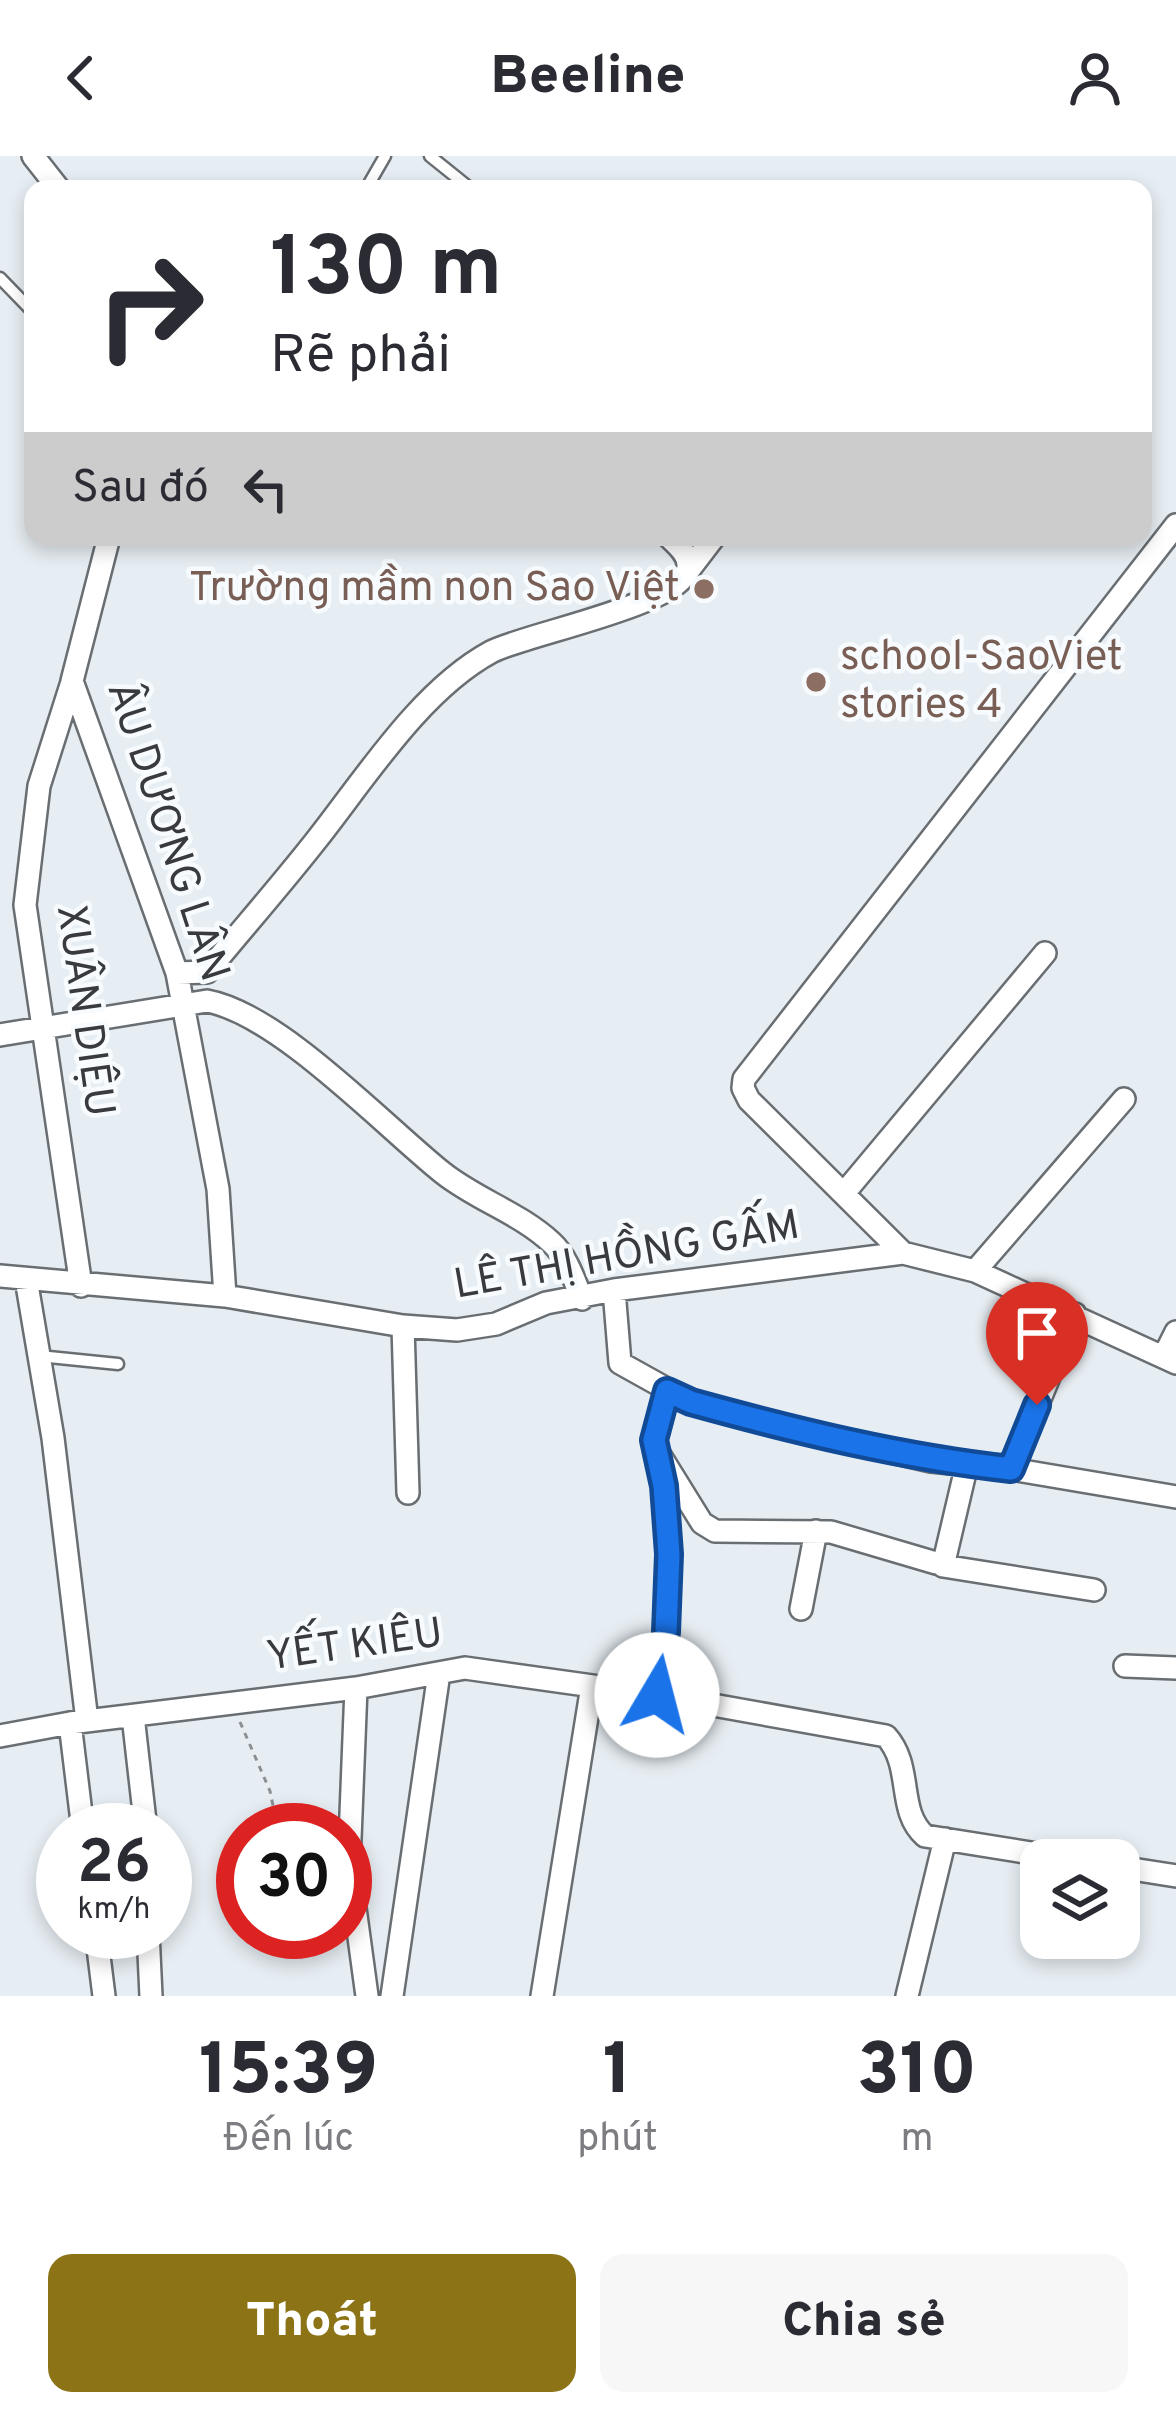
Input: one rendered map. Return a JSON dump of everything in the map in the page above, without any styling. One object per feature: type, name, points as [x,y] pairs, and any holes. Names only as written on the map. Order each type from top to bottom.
[{"type":"street","points":[[33,156],[52,180]]},
{"type":"street","points":[[903,1253],[748,1100],[744,1078],[1176,525]]},
{"type":"street","name":"ÂU DƯƠNG LÂN","points":[[107,546],[72,681],[177,973],[218,1189],[225,1296]]},
{"type":"street","points":[[678,546],[688,571]]},
{"type":"street","points":[[177,973],[207,972],[378,759],[445,687],[492,652],[647,602],[673,586],[707,546]]},
{"type":"street","name":"XUÂN DIỆU","points":[[72,681],[39,786],[25,905],[81,1286]]},
{"type":"street","points":[[845,1192],[1045,953]]},
{"type":"street","points":[[0,1035],[207,1001],[230,1005],[379,1115],[446,1175],[529,1224],[556,1246],[582,1299]]},
{"type":"street","points":[[975,1271],[1124,1099]]},
{"type":"street","name":"LÊ THỊ HỒNG GẤM","points":[[0,1276],[225,1296],[403,1326],[457,1330],[496,1324],[546,1303],[614,1290],[903,1253],[975,1271],[1170,1360]]},
{"type":"street","points":[[26,1279],[39,1356],[79,1722],[82,1803]]},
{"type":"street","points":[[614,1290],[620,1364],[691,1402],[931,1461],[1011,1469],[1176,1497]]},
{"type":"street","points":[[1011,1469],[1075,1314]]},
{"type":"street","points":[[403,1326],[408,1493]]},
{"type":"street","points":[[1170,1360],[1176,1332]]},
{"type":"street","points":[[657,1695],[666,1632],[669,1554],[654,1433],[667,1391]]},
{"type":"street","points":[[658,1452],[708,1528],[816,1531],[855,1537],[935,1563]]},
{"type":"street","points":[[967,1464],[943,1566],[1094,1590]]},
{"type":"street","points":[[801,1609],[816,1531]]},
{"type":"street","points":[[1125,1666],[1176,1668]]},
{"type":"street","name":"YẾT KIÊU","points":[[0,1736],[356,1688],[465,1668],[657,1695],[886,1736],[902,1757],[911,1822],[925,1836],[945,1839]]},
{"type":"street","points":[[392,1996],[439,1673]]},
{"type":"street","points":[[542,1996],[592,1686]]},
{"type":"street","points":[[356,1688],[349,1864],[367,1996]]},
{"type":"street","points":[[133,1716],[143,1803]]},
{"type":"street","points":[[907,1996],[945,1839],[1020,1851]]},
{"type":"street","points":[[1140,1870],[1176,1876]]},
{"type":"street","points":[[99,1959],[104,1996]]},
{"type":"street","points":[[149,1959],[151,1996]]},
{"type":"lane","points":[[430,156],[460,180]]},
{"type":"lane","points":[[0,278],[24,303]]},
{"type":"lane","points":[[39,1356],[118,1364]]},
{"type":"path","points":[[232,1704],[272,1803]]},
{"type":"place","name":"Trường mầm non Sao Việt","points":[[704,589]]},
{"type":"place","name":"school-SaoViet stories 4","points":[[816,682]]},
{"type":"route","points":[[657,1695],[666,1632],[669,1554],[664,1486],[654,1440],[667,1391],[691,1402],[931,1461],[1011,1469],[1037,1405]]}]
